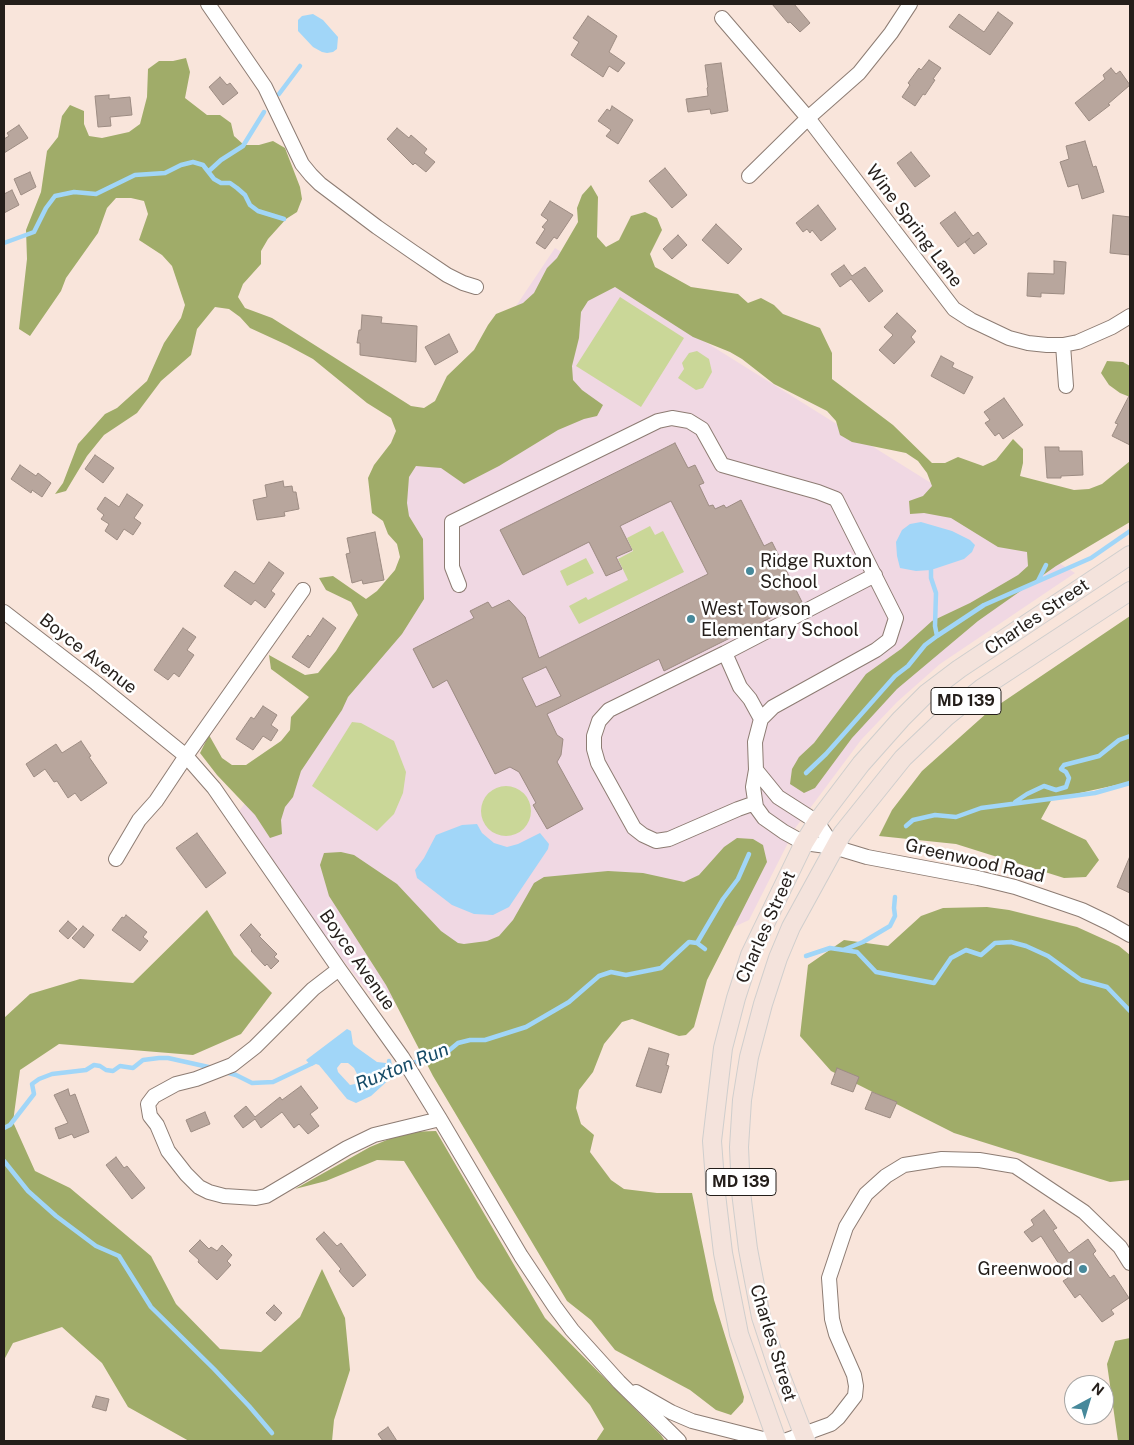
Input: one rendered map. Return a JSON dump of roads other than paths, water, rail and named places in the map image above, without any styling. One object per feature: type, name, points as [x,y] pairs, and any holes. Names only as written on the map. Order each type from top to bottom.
[{"type":"main road","name":"Charles Street","points":[[777,1441],[739,1334],[723,1253],[712,1141],[723,1048],[750,955],[804,843],[817,822],[870,754],[901,719],[926,694],[959,669],[1130,555]]},
{"type":"main road","name":"Charles Street","points":[[805,1438],[777,1366],[762,1317],[748,1249],[741,1192],[739,1147],[742,1100],[749,1057],[762,1004],[790,927],[834,847],[855,816],[897,765],[946,717],[982,688],[1130,591]]},
{"type":"street","points":[[208,4],[265,87],[302,164],[311,175],[320,184],[413,252],[447,275],[476,287]]},
{"type":"street","points":[[749,176],[808,118],[860,73],[891,33],[910,4]]},
{"type":"street","name":"Wine Spring Lane","points":[[722,18],[808,118],[954,310],[1009,338],[1028,343],[1063,346],[1092,337],[1112,328],[1130,316]]},
{"type":"street","points":[[1063,346],[1066,386]]},
{"type":"street","points":[[459,585],[452,567],[452,522],[658,421],[672,418],[689,421],[702,429],[722,465],[818,492],[836,499],[896,618],[889,640],[876,650],[773,707],[761,719],[755,742],[756,770],[753,787],[756,807],[764,818],[773,825],[804,843]]},
{"type":"street","points":[[755,803],[669,839],[656,841],[634,828],[598,763],[594,749],[594,736],[599,721],[609,710],[725,653],[875,575]]},
{"type":"street","points":[[116,859],[139,820],[156,801],[303,590]]},
{"type":"street","name":"Boyce Avenue","points":[[4,612],[96,682],[186,756],[214,788],[402,1058],[521,1256],[555,1307],[572,1330],[619,1382],[679,1441]]},
{"type":"street","points":[[725,653],[740,687],[750,699],[761,719]]},
{"type":"street","points":[[756,770],[778,797],[817,822],[834,847]]},
{"type":"street","name":"Greenwood Road","points":[[804,843],[834,847],[867,857],[1015,887],[1082,910],[1130,935]]},
{"type":"street","points":[[339,969],[313,989],[255,1047],[232,1065],[176,1084],[154,1096],[148,1104],[150,1116],[157,1125],[168,1151],[198,1187],[224,1196],[256,1198],[266,1196],[347,1148],[374,1135],[440,1119]]},
{"type":"street","points":[[784,1441],[805,1438],[831,1424],[855,1396],[854,1376],[836,1334],[832,1319],[828,1278],[846,1227],[866,1194],[886,1176],[904,1165],[942,1159],[979,1160],[1015,1166],[1084,1212],[1120,1247],[1130,1264]]},
{"type":"street","name":"Boyce Avenue","points":[[619,1382],[670,1412],[692,1420],[771,1441]]},
{"type":"water","points":[[313,14],[323,20],[338,37],[337,49],[333,52],[322,52],[313,47],[298,31],[298,20],[302,16]]},
{"type":"water","points":[[921,522],[952,531],[970,540],[975,545],[972,552],[964,559],[931,570],[916,571],[900,568],[896,542],[902,530],[910,524]]},
{"type":"water","points":[[477,824],[482,833],[494,843],[507,847],[518,844],[540,833],[549,844],[548,849],[509,907],[493,915],[474,914],[452,905],[417,878],[415,870],[424,858],[436,835],[462,825]]},
{"type":"water","points":[[347,1029],[351,1031],[353,1044],[356,1047],[377,1062],[386,1063],[394,1075],[371,1096],[356,1103],[347,1099],[319,1065],[311,1066],[306,1060]],"holes":[[[341,1063],[348,1063],[354,1068],[358,1076],[355,1084],[350,1085],[338,1072],[337,1068]]]},
{"type":"waterway","points":[[279,94],[300,66]]},
{"type":"waterway","points":[[209,171],[221,160],[243,146],[264,112]]},
{"type":"waterway","points":[[4,243],[34,232],[46,208],[55,196],[74,192],[96,194],[135,175],[165,173],[181,165],[193,162],[203,165],[214,179],[221,183],[230,183],[237,188],[245,195],[250,205],[258,211],[284,219]]},
{"type":"waterway","points":[[806,773],[826,754],[895,676],[908,666],[925,645],[937,636],[984,605],[1091,558],[1130,531]]},
{"type":"waterway","points":[[1038,581],[1046,565]]},
{"type":"waterway","points":[[931,570],[931,578],[936,593],[935,626],[937,636]]},
{"type":"waterway","points":[[1015,802],[1044,786],[1056,790],[1066,787],[1069,778],[1066,772],[1061,769],[1064,765],[1099,756],[1119,740],[1130,736]]},
{"type":"waterway","points":[[906,826],[913,820],[935,815],[956,817],[981,808],[1095,793],[1130,783]]},
{"type":"waterway","points":[[697,943],[723,899],[738,879],[749,854]]},
{"type":"waterway","points":[[843,950],[863,942],[890,926],[895,916],[895,897]]},
{"type":"waterway","name":"Ruxton Run","points":[[386,1071],[446,1053],[458,1043],[470,1040],[485,1040],[526,1027],[569,1002],[599,976],[611,972],[626,975],[661,968],[689,942],[697,943],[705,949]]},
{"type":"waterway","name":"Ruxton Run","points":[[806,956],[830,948],[857,952],[876,972],[934,983],[951,958],[966,950],[981,955],[995,943],[1011,942],[1026,946],[1048,956],[1081,980],[1107,987],[1130,1011]]},
{"type":"waterway","name":"Ruxton Run","points":[[4,1128],[10,1125],[34,1094],[32,1084],[52,1074],[86,1070],[94,1065],[113,1071],[120,1066],[133,1068],[143,1060],[159,1058],[168,1058],[213,1068]]},
{"type":"waterway","points":[[389,1061],[390,1069]]},
{"type":"waterway","name":"Ruxton Run","points":[[225,1072],[252,1083],[273,1082],[313,1063]]},
{"type":"waterway","points":[[4,1161],[28,1191],[56,1216],[96,1246],[119,1256],[151,1307],[214,1369],[272,1433]]},
{"type":"place","name":"Ridge Ruxton School","points":[[750,571]]},
{"type":"place","name":"West Towson Elementary School","points":[[691,619]]},
{"type":"place","name":"Greenwood","points":[[1083,1269]]}]
